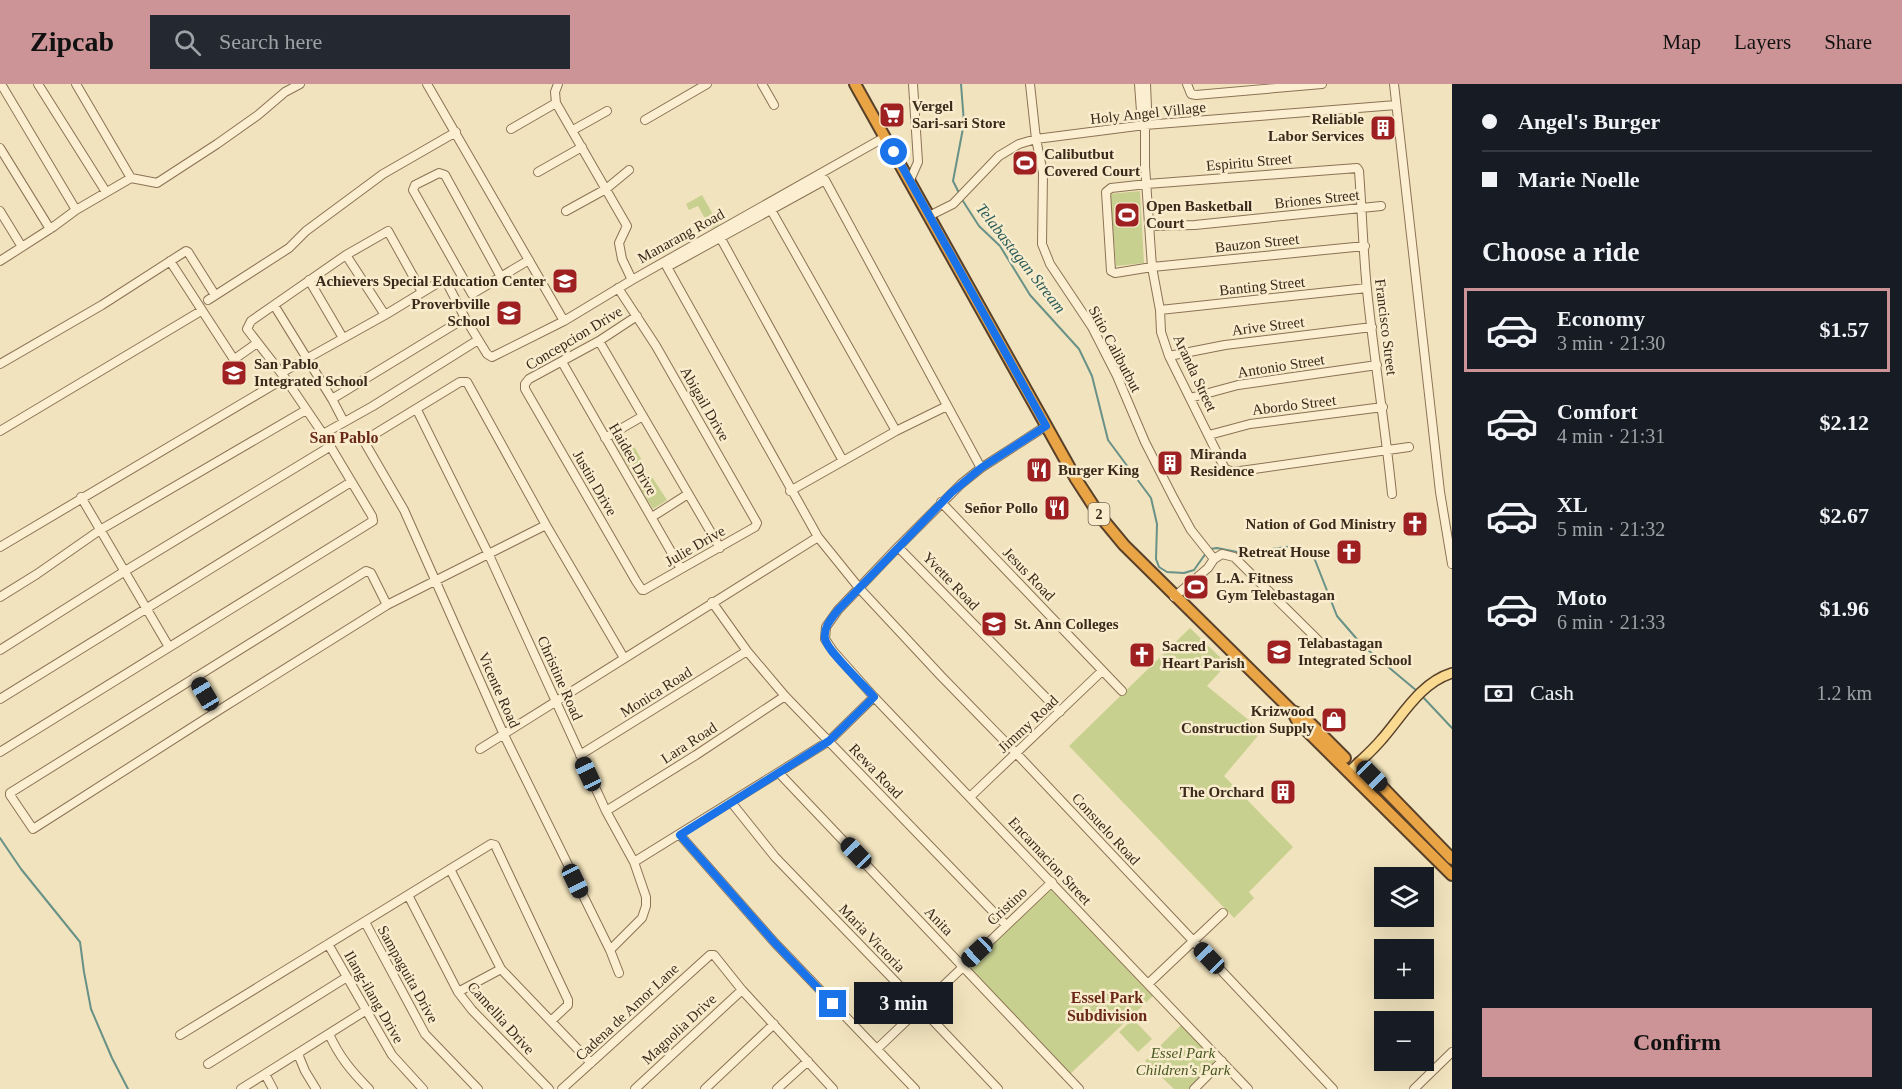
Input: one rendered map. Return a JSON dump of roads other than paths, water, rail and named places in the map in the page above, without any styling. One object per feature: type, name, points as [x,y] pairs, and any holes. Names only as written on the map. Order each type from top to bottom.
[{"type":"highway","name":"2","points":[[855,84],[1082,489],[1112,531],[1174,597],[1292,711],[1298,722],[1354,767],[1452,865]]},
{"type":"highway","name":"2","points":[[1354,767],[1452,875]]},
{"type":"highway","points":[[1354,767],[1452,859]]},
{"type":"main road","points":[[1354,767],[1381,741],[1424,689],[1434,681],[1452,673]]},
{"type":"street","points":[[2,84],[76,210]]},
{"type":"street","points":[[38,84],[106,192]]},
{"type":"street","points":[[76,84],[131,178],[144,182],[161,182],[258,115],[285,92],[300,84]]},
{"type":"street","points":[[427,84],[564,321]]},
{"type":"street","points":[[558,84],[555,103],[573,130],[627,226],[619,243],[622,259],[632,280]]},
{"type":"street","points":[[645,120],[706,84]]},
{"type":"street","points":[[762,84],[774,105]]},
{"type":"street","points":[[910,180],[918,162],[913,84]]},
{"type":"street","name":"Sitio Calibutbut","points":[[1030,84],[1036,139],[1043,173],[1042,244],[1050,264],[1092,327],[1117,375],[1145,442],[1174,499],[1191,530],[1213,557]]},
{"type":"street","name":"Aranda Street","points":[[1139,84],[1144,123],[1152,267],[1160,310],[1161,332],[1169,356],[1225,469],[1233,472],[1408,447]]},
{"type":"street","name":"Aranda Street","points":[[1144,123],[1147,108],[1146,84]]},
{"type":"street","points":[[1187,86],[1191,93],[1196,95],[1225,88],[1322,84]]},
{"type":"street","points":[[1394,84],[1440,492],[1452,564]]},
{"type":"street","points":[[511,129],[555,103]]},
{"type":"street","name":"Holy Angel Village","points":[[929,216],[953,204],[999,156],[1019,144],[1036,139],[1144,123],[1396,105]]},
{"type":"street","points":[[573,130],[607,111]]},
{"type":"street","points":[[0,364],[102,305],[186,251],[212,298],[289,248],[306,231],[383,174],[456,132]]},
{"type":"street","name":"Manarang Road","points":[[478,340],[489,357],[564,321],[885,137]]},
{"type":"street","points":[[538,172],[582,147]]},
{"type":"street","points":[[0,148],[50,229]]},
{"type":"street","name":"Espiritu Street","points":[[1152,267],[1119,274],[1111,271],[1106,192],[1111,188],[1353,167]]},
{"type":"street","name":"Francisco Street","points":[[1353,167],[1359,171],[1366,288],[1383,408],[1392,494]]},
{"type":"street","points":[[566,211],[606,189],[629,170]]},
{"type":"street","points":[[501,277],[445,175],[439,173],[415,185],[413,190],[473,294],[501,277],[529,260]]},
{"type":"street","points":[[0,261],[76,210],[131,178]]},
{"type":"street","points":[[843,461],[720,237],[825,180],[981,468]]},
{"type":"street","name":"Briones Street","points":[[1149,226],[1195,225],[1381,206]]},
{"type":"street","points":[[771,210],[896,431]]},
{"type":"street","points":[[0,211],[22,247]]},
{"type":"street","points":[[0,752],[373,521],[331,446],[283,375],[247,329],[248,324],[346,255],[388,231],[422,292]]},
{"type":"street","name":"Consuelo Road","points":[[720,237],[667,267],[790,491],[818,537],[860,588],[941,676],[1333,1089]]},
{"type":"street","name":"Bauzon Street","points":[[1152,267],[1365,246]]},
{"type":"street","points":[[346,255],[385,315]]},
{"type":"street","points":[[170,261],[233,358],[257,343]]},
{"type":"street","points":[[309,280],[343,338]]},
{"type":"street","points":[[0,547],[283,375],[306,358],[445,281],[478,340],[373,406],[323,434]]},
{"type":"street","name":"Abigail Drive","points":[[618,288],[656,345],[756,525]]},
{"type":"street","name":"Banting Street","points":[[1160,310],[1366,288]]},
{"type":"street","points":[[274,305],[344,422]]},
{"type":"street","points":[[0,431],[201,311]]},
{"type":"street","name":"Concepcion Drive","points":[[525,384],[529,379],[599,341],[637,316]]},
{"type":"street","points":[[332,399],[465,318]]},
{"type":"street","name":"Arive Street","points":[[1169,356],[1225,345],[1372,327]]},
{"type":"street","points":[[599,341],[720,548]]},
{"type":"street","name":"Haidee Drive","points":[[562,362],[681,569]]},
{"type":"street","name":"Antonio Street","points":[[1190,398],[1238,385],[1377,365]]},
{"type":"street","points":[[417,410],[460,382],[467,382],[546,525],[624,658]]},
{"type":"street","name":"Justin Drive","points":[[525,384],[525,389],[636,581],[642,590],[647,590]]},
{"type":"street","points":[[790,491],[896,431],[947,406]]},
{"type":"street","name":"Abordo Street","points":[[1209,435],[1263,422],[1383,408]]},
{"type":"street","points":[[0,597],[100,530],[306,410]]},
{"type":"street","name":"Vicente Road","points":[[417,410],[365,440],[365,443],[404,510],[504,735],[610,950],[619,973]]},
{"type":"street","name":"Christine Road","points":[[417,410],[489,555],[606,811],[634,862],[646,897],[645,912],[642,918],[610,950]]},
{"type":"street","points":[[605,438],[643,416]]},
{"type":"street","points":[[860,588],[941,502],[981,468],[1046,426]]},
{"type":"street","points":[[0,650],[331,446]]},
{"type":"street","points":[[0,699],[351,482]]},
{"type":"street","points":[[652,517],[688,494]]},
{"type":"street","points":[[81,497],[169,647]]},
{"type":"street","name":"Jesus Road","points":[[941,502],[1122,691]]},
{"type":"street","points":[[387,605],[370,573],[366,571],[10,795],[33,829],[387,605],[546,525]]},
{"type":"street","name":"Julie Drive","points":[[647,590],[756,525]]},
{"type":"street","points":[[480,749],[818,537]]},
{"type":"street","name":"Yvette Road","points":[[898,546],[1060,712]]},
{"type":"street","points":[[1174,597],[1208,568],[1213,557],[1226,554],[1239,561],[1322,644]]},
{"type":"street","name":"Encarnacion Street","points":[[860,588],[838,610],[826,627],[825,639],[833,651],[874,697],[971,796],[1248,1089]]},
{"type":"street","name":"Rewa Road","points":[[712,602],[747,651],[785,696],[1006,925]]},
{"type":"street","name":"Monica Road","points":[[580,755],[747,651]]},
{"type":"street","name":"Jimmy Road","points":[[971,796],[1102,671]]},
{"type":"street","points":[[195,677],[216,712]]},
{"type":"street","name":"Lara Road","points":[[606,811],[785,696]]},
{"type":"street","points":[[634,862],[829,741],[874,697]]},
{"type":"street","name":"Anita","points":[[779,773],[1079,1089]]},
{"type":"street","name":"Maria Victoria","points":[[731,802],[775,857],[998,1089]]},
{"type":"street","points":[[680,835],[775,943],[915,1089]]},
{"type":"street","points":[[180,1035],[491,844],[495,845],[568,1000],[568,1005],[551,1021]]},
{"type":"street","points":[[450,869],[501,969],[591,1063]]},
{"type":"street","name":"Cristino","points":[[877,1049],[1052,882]]},
{"type":"street","name":"Camellia Drive","points":[[408,895],[458,992],[472,1010],[549,1089]]},
{"type":"street","points":[[1148,984],[1223,913]]},
{"type":"street","name":"Sampaguita Drive","points":[[365,922],[425,1034],[478,1089]]},
{"type":"street","name":"Ilang-ilang Drive","points":[[328,944],[392,1055],[423,1089]]},
{"type":"street","name":"Cadena de Amor Lane","points":[[562,1089],[710,955],[714,955],[742,990]]},
{"type":"street","points":[[458,992],[501,969]]},
{"type":"street","points":[[208,1064],[346,977]]},
{"type":"street","points":[[742,990],[832,1089]]},
{"type":"street","name":"Magnolia Drive","points":[[635,1089],[742,990]]},
{"type":"street","points":[[240,1089],[365,1011]]},
{"type":"street","points":[[705,1089],[774,1024]]},
{"type":"street","points":[[329,1034],[347,1067],[369,1089]]},
{"type":"street","points":[[1414,1089],[1452,1052]]},
{"type":"street","points":[[298,1054],[316,1089]]},
{"type":"street","points":[[777,1089],[808,1061]]},
{"type":"street","points":[[1194,1089],[1222,1061]]},
{"type":"street","points":[[265,1074],[273,1089]]},
{"type":"waterway","name":"Telabastagan Stream","points":[[959,193],[953,181],[964,123],[961,84]]},
{"type":"waterway","name":"Telabastagan Stream","points":[[961,198],[979,226],[1000,246],[1030,295],[1079,349],[1092,376],[1108,440],[1151,498],[1157,524],[1156,559],[1159,567],[1167,572],[1184,573],[1194,570],[1206,553]]},
{"type":"waterway","name":"Telabastagan Stream","points":[[1210,549],[1217,548],[1242,553],[1293,546],[1313,555],[1337,616],[1362,645],[1417,691]]},
{"type":"waterway","name":"Telabastagan Stream","points":[[1421,695],[1452,728]]},
{"type":"waterway","points":[[0,838],[21,869],[80,942],[91,1009],[128,1089]]},
{"type":"place","name":"Vergel Sari-sari Store","points":[[892,115]]},
{"type":"place","name":"Reliable Labor Services","points":[[1383,128]]},
{"type":"place","name":"Calibutbut Covered Court","points":[[1025,163]]},
{"type":"place","name":"Open Basketball Court","points":[[1127,215]]},
{"type":"place","name":"Achievers Special Education Center","points":[[565,281]]},
{"type":"place","name":"Proverbville School","points":[[509,313]]},
{"type":"place","name":"San Pablo Integrated School","points":[[234,373]]},
{"type":"place","name":"Miranda Residence","points":[[1170,463]]},
{"type":"place","name":"Burger King","points":[[1039,470]]},
{"type":"place","name":"Señor Pollo","points":[[1057,508]]},
{"type":"place","name":"Nation of God Ministry","points":[[1415,524]]},
{"type":"place","name":"Retreat House","points":[[1349,552]]},
{"type":"place","name":"L.A. Fitness Gym Telebastagan","points":[[1196,587]]},
{"type":"place","name":"St. Ann Colleges","points":[[994,624]]},
{"type":"place","name":"Telabastagan Integrated School","points":[[1279,652]]},
{"type":"place","name":"Sacred Heart Parish","points":[[1142,655]]},
{"type":"place","name":"Krizwood Construction Supply","points":[[1334,720]]},
{"type":"place","name":"The Orchard","points":[[1283,792]]},
{"type":"district","name":"San Pablo","points":[[344,437]]},
{"type":"district","name":"Essel Park Subdivision","points":[[1107,1006]]},
{"type":"park label","name":"Essel Park Children's Park","points":[[1183,1062]]}]
